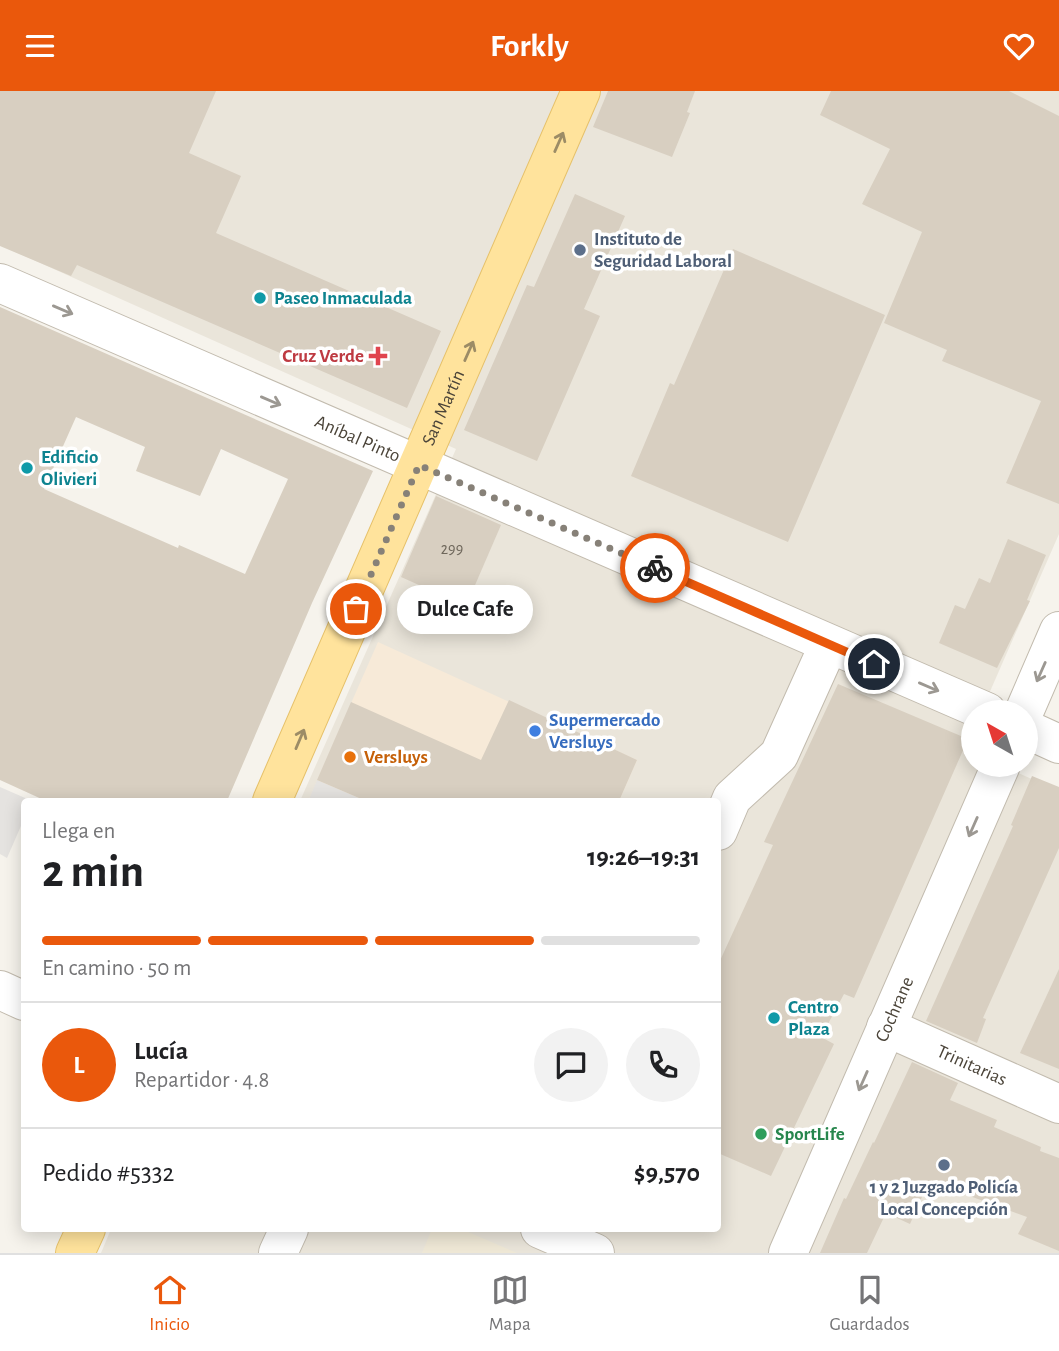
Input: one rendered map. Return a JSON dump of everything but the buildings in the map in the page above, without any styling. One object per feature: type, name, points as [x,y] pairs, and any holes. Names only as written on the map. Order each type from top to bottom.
[{"type":"main road","name":"San Martín","points":[[273,798],[582,91]]},
{"type":"main road","points":[[75,1253],[85,1232]]},
{"type":"street","name":"Aníbal Pinto","points":[[0,283],[961,701]]},
{"type":"street","points":[[1029,700],[1059,631]]},
{"type":"street","points":[[721,824],[732,798],[779,755],[830,644]]},
{"type":"street","points":[[1038,734],[1059,744]]},
{"type":"street","name":"Cochrane","points":[[788,1253],[996,777]]},
{"type":"street","points":[[0,990],[21,1000]]},
{"type":"street","name":"Trinitarias","points":[[886,1027],[1059,1104]]},
{"type":"street","points":[[278,1253],[288,1232]]},
{"type":"street","points":[[547,1232],[595,1253]]},
{"type":"shaded area","points":[[0,91],[1059,91],[1059,534],[986,700],[961,700],[961,777],[1027,777],[1059,791],[1059,1253],[101,1253],[110,1232],[721,1232],[721,798],[301,798],[456,449],[0,245]]},
{"type":"shaded area","name":"Supermercado Versluys","points":[[378,642],[637,760],[620,798],[309,798]]},
{"type":"shaded area","points":[[317,780],[359,798],[309,798]]},
{"type":"shaded area","points":[[0,787],[25,798],[21,798],[21,826],[7,858],[0,854]]},
{"type":"shaded area","points":[[431,1232],[468,1232],[517,1253],[422,1253]]},
{"type":"way so far","points":[[356,609],[419,465],[655,568]]},
{"type":"place","name":"Instituto de Seguridad Laboral","points":[[580,250]]},
{"type":"place","name":"Paseo Inmaculada","points":[[260,298]]},
{"type":"place","name":"Cruz Verde","points":[[378,356]]},
{"type":"place","name":"Edificio Olivieri","points":[[27,468]]},
{"type":"place","name":"Dulce Cafe","points":[[356,609]]},
{"type":"place","name":"Supermercado Versluys","points":[[535,731]]},
{"type":"place","name":"Versluys","points":[[350,757]]},
{"type":"place","name":"Centro Plaza","points":[[774,1018]]},
{"type":"place","name":"SportLife","points":[[761,1134]]},
{"type":"place","name":"1 y 2 Juzgado Policía Local Concepción","points":[[944,1165]]},
{"type":"route","points":[[655,568],[874,664]]}]
